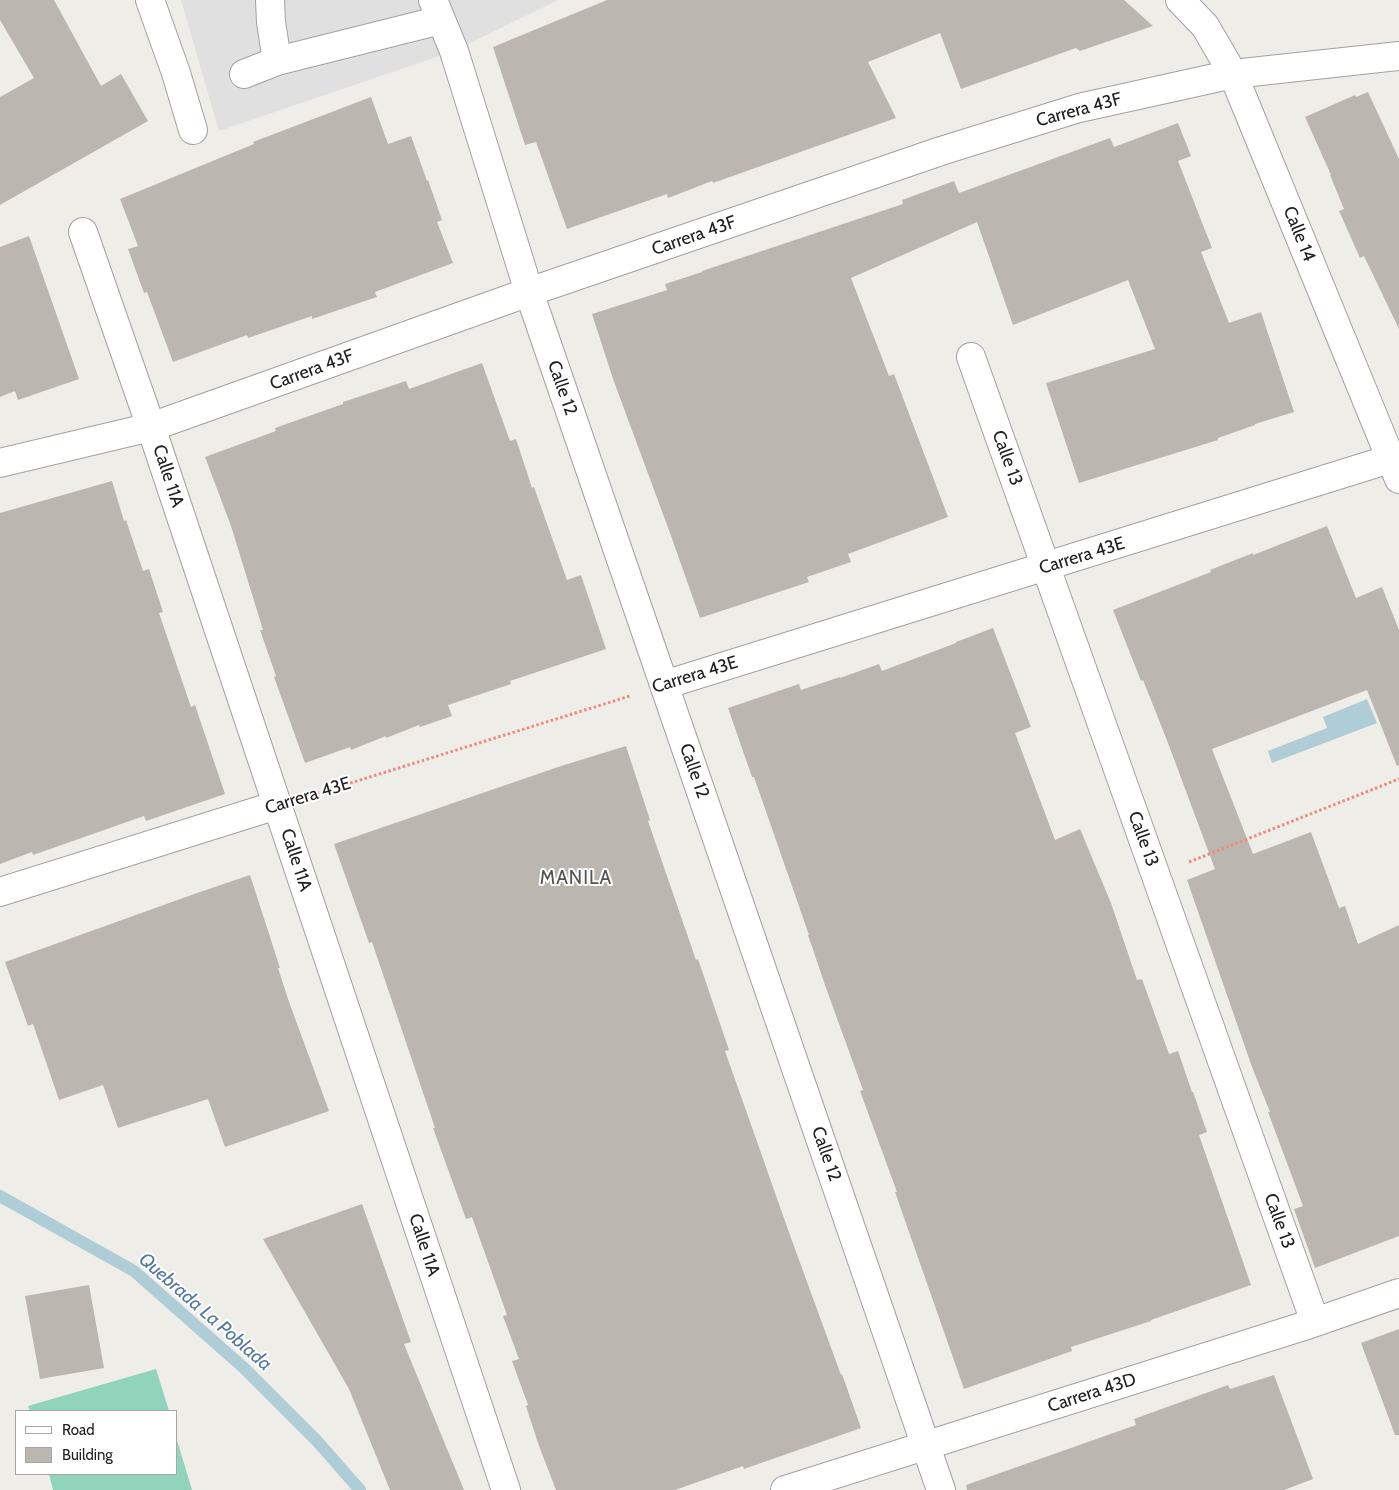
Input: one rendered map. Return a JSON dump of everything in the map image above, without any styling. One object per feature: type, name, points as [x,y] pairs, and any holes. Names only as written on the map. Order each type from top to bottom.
[{"type":"street","points":[[150,0],[176,73],[193,130]]},
{"type":"street","points":[[270,0],[271,22],[277,61]]},
{"type":"street","name":"Calle 14","points":[[1180,0],[1204,26],[1234,74],[1395,469]]},
{"type":"street","points":[[244,74],[277,61],[437,10]]},
{"type":"street","name":"Calle 12","points":[[437,10],[454,50],[529,292],[941,1490]]},
{"type":"street","name":"Carrera 43F","points":[[0,463],[151,427],[529,292],[941,150],[1079,108],[1234,74],[1399,56]]},
{"type":"street","name":"Calle 11A","points":[[83,232],[151,427],[506,1490]]},
{"type":"street","name":"Calle 13","points":[[971,357],[1316,1322]]},
{"type":"street","name":"Carrera 43E","points":[[664,685],[1046,567],[1395,469]]},
{"type":"street","name":"Carrera 43E","points":[[0,892],[278,806]]},
{"type":"street","name":"Carrera 43D","points":[[785,1490],[1316,1322],[1399,1293]]},
{"type":"path","name":"Carrera 43E","points":[[278,806],[664,685]]},
{"type":"path","points":[[1156,876],[1399,779]]},
{"type":"green space","points":[[156,1369],[169,1410],[30,1410],[28,1406]]},
{"type":"green space","points":[[178,1444],[192,1490],[53,1490],[49,1475],[178,1475]]},
{"type":"shaded area","points":[[181,0],[558,0],[454,51],[219,131]]},
{"type":"water","points":[[1367,699],[1377,723],[1272,763],[1268,751],[1327,728],[1323,717]]},
{"type":"building","points":[[0,0],[54,0],[101,86],[121,74],[148,121],[0,205],[0,97],[34,78],[0,20]]},
{"type":"building","points":[[607,0],[1124,0],[1153,26],[1080,51],[1076,48],[961,89],[940,33],[868,62],[896,118],[713,183],[712,181],[668,198],[667,194],[567,229],[536,142],[525,145],[493,47]]},
{"type":"building","points":[[1368,92],[1399,159],[1399,329],[1364,256],[1360,258],[1339,211],[1344,209],[1305,117],[1355,95],[1356,97]]},
{"type":"building","points":[[371,97],[388,144],[411,136],[442,220],[437,222],[453,263],[375,292],[377,297],[312,319],[312,316],[248,338],[247,335],[173,362],[147,292],[144,293],[128,249],[138,246],[120,199],[254,144],[253,142]]},
{"type":"building","points":[[1178,123],[1191,156],[1178,161],[1212,248],[1201,252],[1229,323],[1261,312],[1294,412],[1255,424],[1218,438],[1218,440],[1079,483],[1046,383],[1155,349],[1128,280],[1013,325],[977,222],[851,278],[889,376],[894,374],[948,517],[848,554],[851,562],[807,577],[809,582],[700,618],[613,379],[592,314],[667,290],[665,284],[903,204],[902,200],[954,181],[959,193],[1110,138],[1114,147]]},
{"type":"building","points":[[29,236],[79,379],[18,400],[15,391],[0,397],[0,247]]},
{"type":"building","points":[[482,363],[510,441],[516,439],[532,488],[534,487],[567,580],[581,575],[606,649],[510,681],[511,684],[448,705],[452,716],[420,727],[419,725],[386,738],[386,736],[351,750],[350,747],[305,763],[274,677],[276,676],[260,630],[263,630],[231,526],[205,457],[276,431],[275,428],[343,404],[343,402],[406,381],[409,389]]},
{"type":"building","points":[[112,481],[124,521],[126,520],[143,571],[149,569],[163,612],[159,613],[191,707],[195,705],[225,794],[146,821],[144,816],[33,855],[32,852],[0,864],[0,513]]},
{"type":"building","points":[[1327,526],[1356,598],[1382,587],[1399,630],[1399,765],[1397,766],[1367,690],[1212,749],[1253,854],[1311,832],[1339,908],[1345,906],[1358,944],[1399,925],[1399,1236],[1315,1268],[1294,1209],[1303,1206],[1187,880],[1215,869],[1168,743],[1113,610],[1211,572],[1210,570],[1253,553],[1253,555]]},
{"type":"building","points":[[993,628],[1031,727],[1015,733],[1055,840],[1080,829],[1111,903],[1137,980],[1142,979],[1169,1054],[1178,1051],[1207,1132],[1199,1135],[1251,1285],[1071,1347],[1072,1351],[964,1389],[895,1192],[897,1192],[860,1091],[863,1090],[754,777],[752,777],[728,708],[799,684],[801,690],[879,664],[882,671]]},
{"type":"building","points":[[626,746],[650,820],[648,821],[729,1050],[725,1051],[861,1428],[744,1469],[743,1466],[675,1490],[556,1490],[539,1446],[526,1406],[528,1405],[512,1361],[519,1359],[503,1316],[507,1315],[472,1217],[466,1219],[433,1128],[435,1128],[372,942],[369,943],[334,844],[561,766]]},
{"type":"building","points":[[250,875],[288,999],[329,1111],[225,1147],[208,1099],[118,1128],[103,1085],[59,1100],[33,1024],[28,1026],[5,962]]},
{"type":"building","points":[[362,1204],[411,1342],[404,1344],[464,1490],[390,1490],[349,1389],[263,1239]]},
{"type":"building","points":[[89,1285],[104,1368],[40,1379],[25,1296]]},
{"type":"building","points":[[1399,1329],[1399,1435],[1395,1435],[1361,1343]]},
{"type":"building","points":[[1274,1375],[1313,1479],[1284,1490],[967,1490],[966,1485],[1136,1425],[1134,1419],[1228,1385],[1230,1389]]},
{"type":"waterway","name":"Quebrada La Poblada","points":[[0,1196],[134,1271],[244,1368],[317,1441],[360,1490]]},
{"type":"district","name":"MANILA","points":[[576,878]]}]
